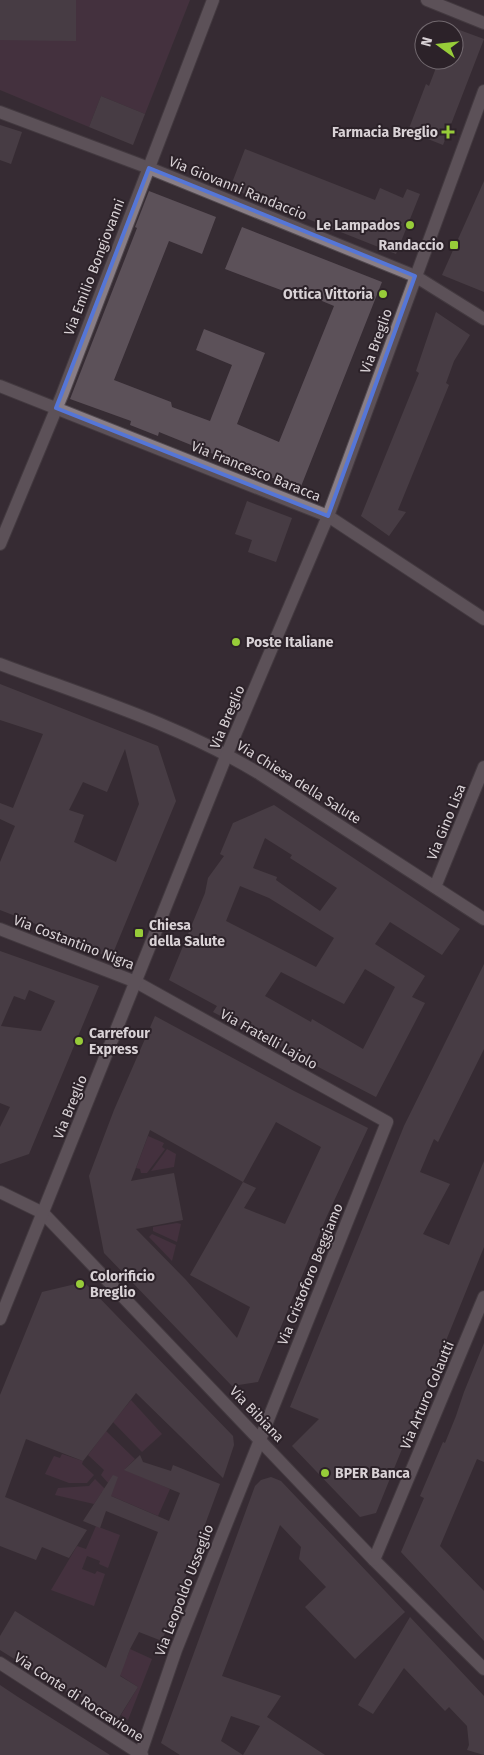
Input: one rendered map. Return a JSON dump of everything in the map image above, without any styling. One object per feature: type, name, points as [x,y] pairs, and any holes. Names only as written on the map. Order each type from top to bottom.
[{"type":"street","name":"Via Emilio Bongiovanni","points":[[0,544],[56,408],[213,0]]},
{"type":"street","points":[[427,0],[484,23]]},
{"type":"street","name":"Via Breglio","points":[[0,1319],[227,755],[328,516],[416,276],[478,121],[484,91]]},
{"type":"street","name":"Via Giovanni Randaccio","points":[[0,112],[149,168],[416,276],[484,319]]},
{"type":"street","name":"Via Francesco Baracca","points":[[0,386],[328,516],[484,619]]},
{"type":"street","name":"Via Chiesa della Salute","points":[[0,664],[177,732],[227,755],[260,774],[484,919]]},
{"type":"street","name":"Via Gino Lisa","points":[[435,887],[484,767]]},
{"type":"street","name":"Via Costantino Nigra","points":[[0,929],[136,982]]},
{"type":"street","name":"Via Fratelli Lajolo","points":[[136,982],[387,1122]]},
{"type":"street","name":"Via Cristoforo Beggiamo","points":[[260,1438],[387,1122]]},
{"type":"street","name":"Via Bibiana","points":[[0,1192],[42,1213],[260,1438],[374,1560],[484,1669]]},
{"type":"street","name":"Via Arturo Colautti","points":[[374,1560],[484,1297]]},
{"type":"street","name":"Via Leopoldo Usseglio","points":[[141,1755],[176,1650],[260,1438]]},
{"type":"street","name":"Via Conte di Roccavione","points":[[0,1663],[141,1755]]},
{"type":"highlighted area","points":[[149,168],[415,276],[328,516],[56,408]]},
{"type":"shaded area","points":[[0,0],[190,0],[145,114],[101,96],[89,127],[0,90]]},
{"type":"shaded area","points":[[148,1136],[164,1143],[162,1147],[165,1149],[147,1173],[141,1173],[140,1169],[136,1168]]},
{"type":"shaded area","points":[[167,1149],[176,1154],[174,1167],[151,1171]]},
{"type":"shaded area","points":[[181,1224],[177,1242],[153,1231],[153,1227]]},
{"type":"shaded area","points":[[152,1234],[176,1245],[172,1261],[149,1237]]},
{"type":"shaded area","points":[[131,1400],[162,1434],[142,1452],[113,1422]]},
{"type":"shaded area","points":[[106,1431],[135,1459],[125,1469],[170,1489],[158,1516],[102,1492],[94,1504],[55,1495],[58,1488],[89,1486],[95,1479],[105,1489],[109,1484],[101,1475],[104,1470],[88,1455]]},
{"type":"shaded area","points":[[62,1454],[83,1461],[82,1464],[94,1475],[87,1483],[69,1483],[45,1474],[54,1456],[60,1458]]},
{"type":"shaded area","points":[[96,1526],[120,1535],[108,1568],[99,1564],[100,1561],[87,1556],[82,1569],[95,1574],[97,1571],[105,1574],[94,1606],[51,1590],[77,1546],[86,1549]]},
{"type":"shaded area","points":[[130,1649],[152,1659],[128,1720],[121,1715],[138,1687],[107,1667],[112,1652],[127,1657]]},
{"type":"building","points":[[0,0],[76,0],[76,41],[0,40]]},
{"type":"building","points":[[464,32],[484,39],[443,145],[408,131],[426,84],[429,86],[435,70],[464,70]]},
{"type":"building","points":[[101,96],[145,114],[133,145],[89,127]]},
{"type":"building","points":[[0,125],[22,132],[11,164],[0,160]]},
{"type":"building","points":[[245,149],[375,200],[380,188],[403,198],[407,189],[420,194],[396,254],[230,188]]},
{"type":"building","points":[[484,181],[484,292],[442,275]]},
{"type":"building","points":[[149,191],[216,217],[202,254],[169,241],[114,380],[171,402],[172,407],[210,421],[232,365],[196,350],[204,329],[265,353],[237,424],[279,442],[334,306],[291,288],[289,293],[225,269],[242,227],[382,282],[300,489],[159,432],[158,436],[130,425],[131,421],[70,399],[137,228],[135,227]]},
{"type":"building","points":[[436,312],[470,335],[454,361],[446,383],[449,385],[398,510],[406,512],[389,536],[361,516],[419,373],[416,371]]},
{"type":"building","points":[[247,501],[292,518],[276,562],[248,552],[252,540],[235,534]]},
{"type":"building","points":[[0,684],[158,746],[176,801],[111,958],[81,946],[82,942],[0,910],[0,862],[15,826],[0,819],[0,803],[13,808],[43,734],[0,720]],"holes":[[[125,749],[139,804],[116,862],[74,842],[84,815],[69,810],[83,782],[107,792]]]},
{"type":"building","points":[[274,805],[460,929],[442,955],[390,922],[375,944],[425,976],[412,997],[425,1003],[376,1097],[213,1012],[217,1006],[169,980],[205,893],[208,878],[224,856],[220,854],[233,823]],"holes":[[[265,838],[292,855],[290,858],[337,888],[320,911],[276,880],[277,877],[253,868]],[[240,886],[269,898],[334,938],[316,967],[226,921]],[[365,969],[395,987],[363,1049],[312,1019],[311,1022],[265,996],[281,972],[344,1004]]]},
{"type":"building","points":[[0,951],[99,986],[29,1154],[0,1164],[0,1127],[10,1107],[0,1103]],"holes":[[[29,990],[55,1001],[41,1031],[1,1026],[14,996],[25,1000]]]},
{"type":"building","points":[[484,964],[484,1049],[438,1142],[434,1139],[420,1172],[450,1184],[423,1234],[449,1245],[484,1161],[484,1247],[376,1513],[360,1517],[292,1446],[319,1419],[290,1407],[404,1126]]},
{"type":"building","points":[[155,1016],[294,1091],[368,1128],[326,1218],[258,1382],[232,1386],[104,1253],[89,1176],[114,1110]],"holes":[[[276,1122],[321,1147],[285,1224],[244,1208],[256,1188],[243,1182]],[[150,1130],[243,1182],[190,1275],[250,1307],[237,1338],[186,1280],[136,1229],[183,1220],[174,1173],[131,1181]]]},
{"type":"building","points":[[84,1282],[233,1436],[234,1445],[223,1478],[136,1393],[83,1461],[26,1439],[5,1497],[87,1530],[69,1558],[42,1547],[36,1560],[0,1546],[0,1395],[42,1292]]},
{"type":"building","points":[[484,1343],[484,1462],[477,1459],[440,1546],[484,1591],[484,1641],[401,1552],[424,1498],[420,1496],[443,1442],[445,1443]]},
{"type":"building","points":[[140,1455],[143,1462],[171,1471],[173,1465],[220,1484],[162,1641],[139,1632],[130,1649],[120,1676],[138,1687],[118,1719],[72,1691],[70,1694],[0,1650],[0,1636],[15,1611],[106,1668],[158,1532],[106,1511],[100,1528],[83,1521],[113,1475],[118,1477],[111,1496],[169,1521],[180,1493],[124,1470]]},
{"type":"building","points":[[271,1477],[281,1481],[405,1612],[355,1659],[305,1607],[326,1587],[299,1559],[301,1547],[280,1525],[222,1676],[281,1696],[267,1717],[325,1755],[243,1755],[180,1755],[161,1743],[255,1486],[261,1480]],"holes":[[[231,1716],[260,1726],[243,1755],[221,1741]]]},
{"type":"building","points":[[410,1617],[484,1696],[484,1755],[467,1750],[469,1745],[467,1726],[449,1707],[445,1711],[404,1668],[373,1714],[358,1705]]},
{"type":"building","points":[[0,1685],[18,1697],[110,1755],[0,1755]]},
{"type":"place","name":"Farmacia Breglio","points":[[448,132]]},
{"type":"place","name":"Le Lampados","points":[[410,225]]},
{"type":"place","name":"Randaccio","points":[[454,245]]},
{"type":"place","name":"Ottica Vittoria","points":[[383,294]]},
{"type":"place","name":"Poste Italiane","points":[[236,642]]},
{"type":"place","name":"Chiesa della Salute","points":[[139,933]]},
{"type":"place","name":"Carrefour Express","points":[[79,1041]]},
{"type":"place","name":"Colorificio Breglio","points":[[80,1284]]},
{"type":"place","name":"BPER Banca","points":[[325,1473]]}]
